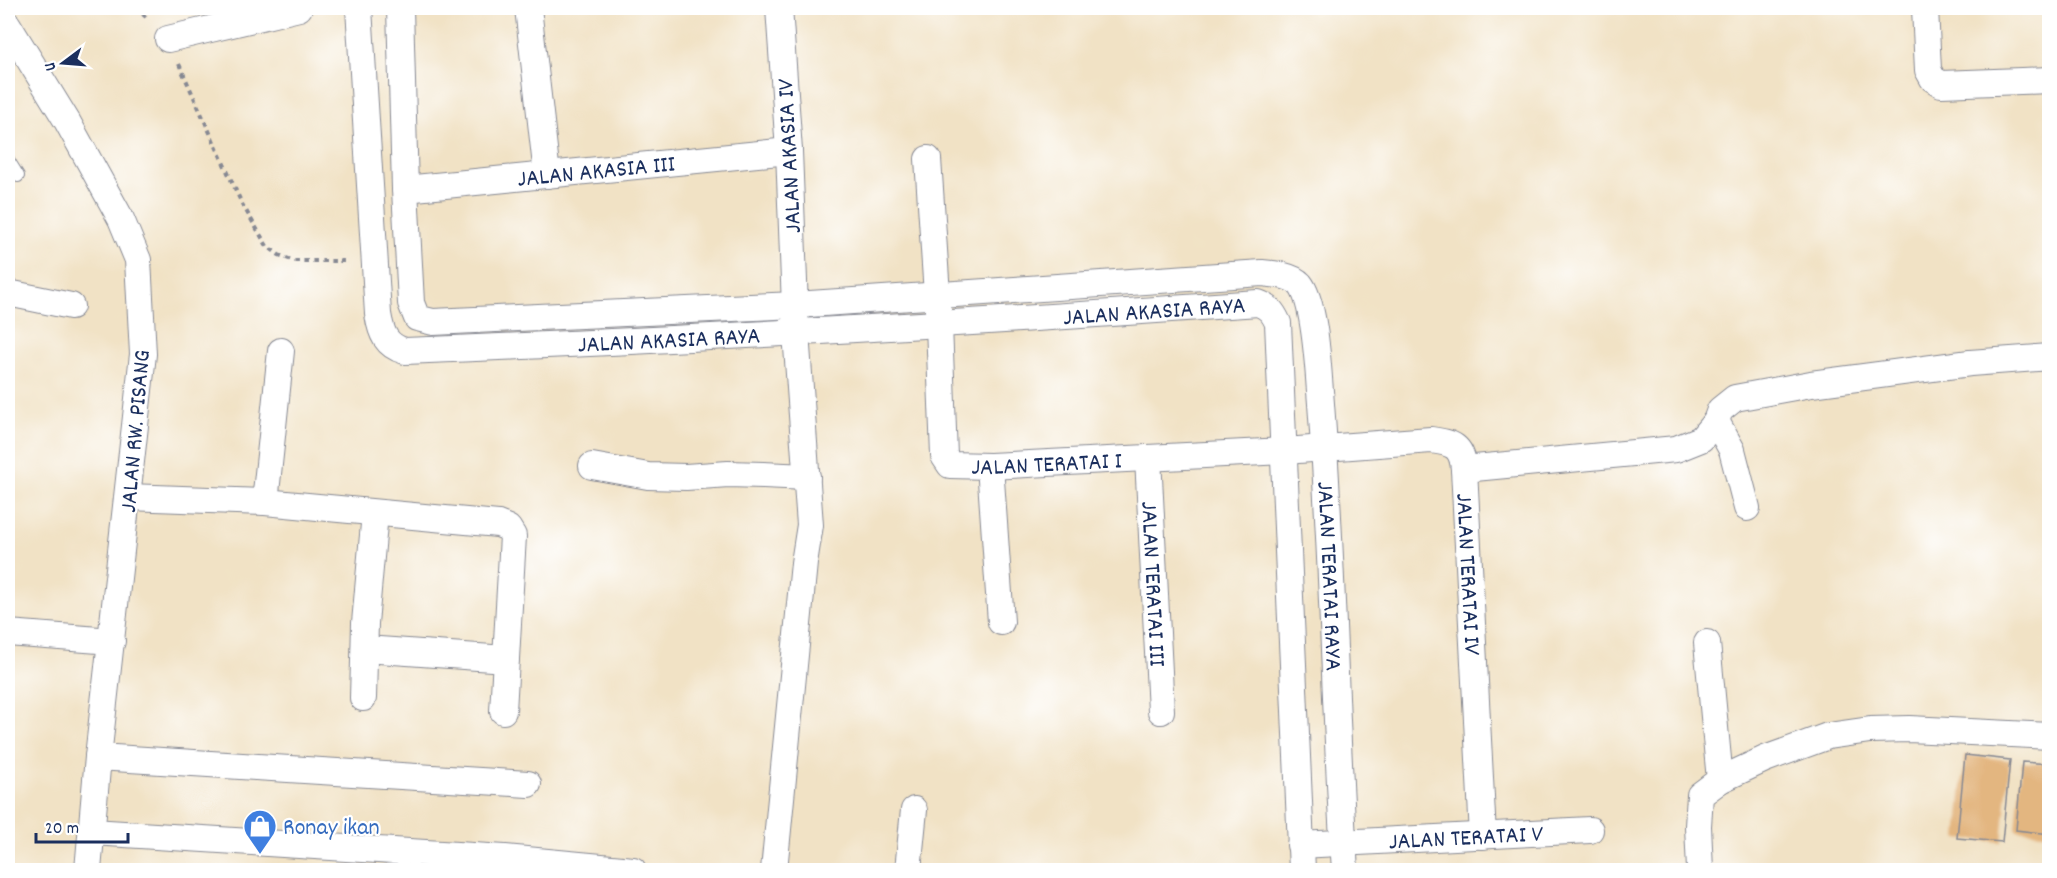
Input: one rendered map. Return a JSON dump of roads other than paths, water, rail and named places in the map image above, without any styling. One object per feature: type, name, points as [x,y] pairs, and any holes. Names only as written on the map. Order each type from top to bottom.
[{"type":"street","points":[[168,39],[299,8]]},
{"type":"street","name":"JALAN AKASIA RAYA","points":[[359,8],[380,328],[393,348],[405,351],[601,344],[939,325],[1258,303],[1274,312],[1278,323]]},
{"type":"street","name":"JALAN AKASIA RAYA","points":[[400,8],[411,303],[417,318],[433,322],[795,305],[1262,273],[1289,278],[1300,284]]},
{"type":"street","points":[[528,8],[547,175]]},
{"type":"street","name":"JALAN AKASIA IV","points":[[774,870],[804,563],[810,525],[796,333],[789,151],[780,8]]},
{"type":"street","points":[[1925,8],[1928,69],[1933,79],[1941,84],[2049,80]]},
{"type":"street","name":"JALAN RW. PISANG","points":[[8,25],[68,121],[121,219],[138,260],[143,354],[98,757],[88,870]]},
{"type":"street","name":"JALAN AKASIA III","points":[[405,189],[789,151]]},
{"type":"street","points":[[928,159],[939,325]]},
{"type":"street","points":[[375,262],[409,261]]},
{"type":"street","name":"JALAN TERATAI RAYA","points":[[1300,284],[1314,328],[1324,449],[1345,870]]},
{"type":"street","points":[[8,293],[71,306]]},
{"type":"street","name":"JALAN TERATAI RAYA","points":[[1278,323],[1302,870]]},
{"type":"street","name":"JALAN TERATAI I","points":[[939,325],[944,456],[950,465],[990,466],[1285,451]]},
{"type":"street","points":[[265,502],[281,351]]},
{"type":"street","points":[[1464,469],[1676,449],[1701,440],[1716,421],[1720,410],[1735,398],[1811,384],[1970,363],[2049,357]]},
{"type":"street","points":[[1716,421],[1732,450],[1747,508]]},
{"type":"street","name":"JALAN TERATAI IV","points":[[1285,451],[1431,440],[1447,442],[1457,448],[1463,456],[1483,836]]},
{"type":"street","name":"JALAN TERATAI III","points":[[1148,458],[1161,711]]},
{"type":"street","points":[[592,466],[648,476],[686,477],[728,474],[807,477]]},
{"type":"street","points":[[990,466],[1001,622]]},
{"type":"street","points":[[128,497],[265,502],[498,524],[508,528],[513,536],[503,711]]},
{"type":"street","points":[[363,698],[365,623],[375,513]]},
{"type":"street","points":[[8,633],[112,641]]},
{"type":"street","points":[[1707,643],[1720,780]]},
{"type":"street","points":[[365,649],[506,659]]},
{"type":"street","points":[[1700,870],[1700,795],[1720,780],[1794,747],[1828,736],[1860,731],[1908,729],[2049,736]]},
{"type":"street","points":[[98,757],[528,784]]},
{"type":"street","points":[[908,870],[914,810]]},
{"type":"street","name":"JALAN TERATAI V","points":[[1300,845],[1590,830]]},
{"type":"street","points":[[92,832],[505,858],[633,870]]},
{"type":"lane","points":[[8,160],[18,176]]},
{"type":"place","name":"Ronay ikan","points":[[260,855]]}]
